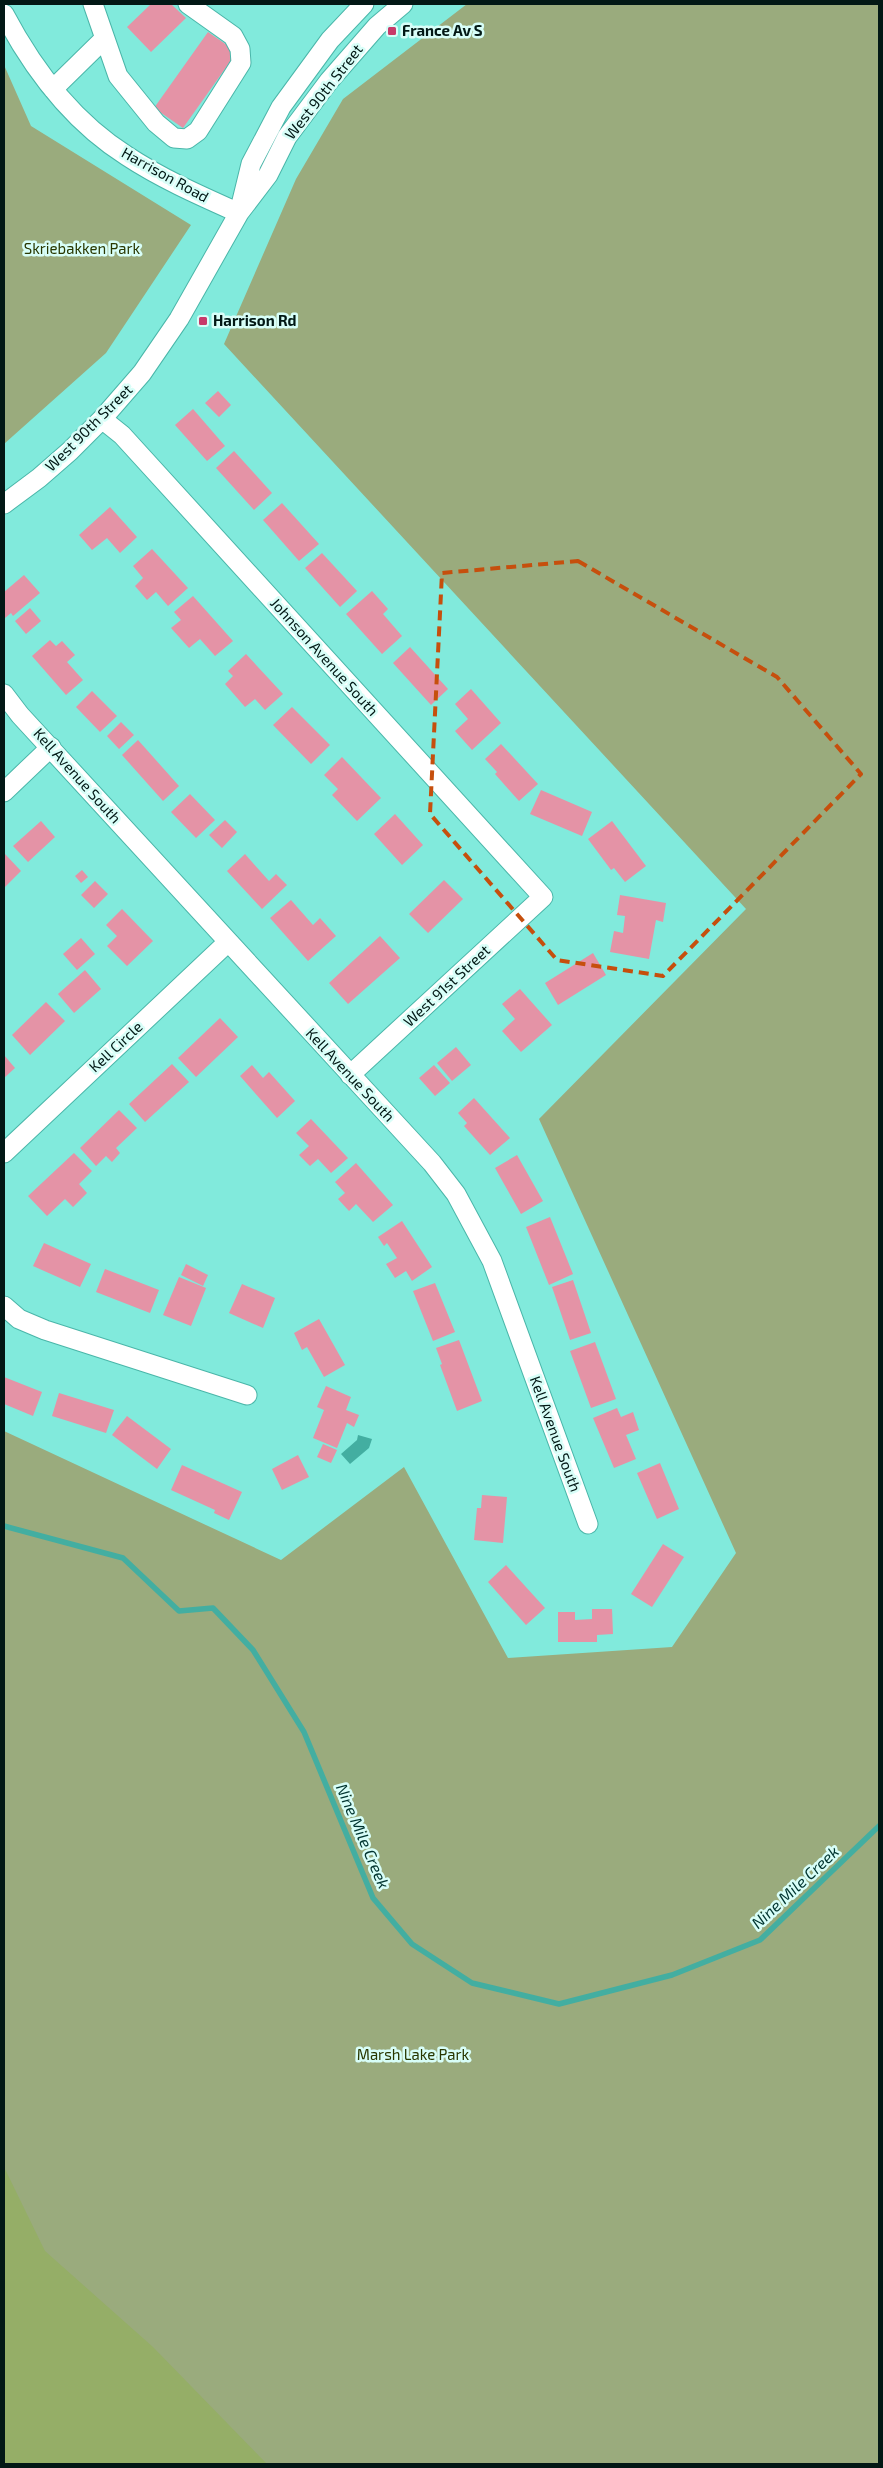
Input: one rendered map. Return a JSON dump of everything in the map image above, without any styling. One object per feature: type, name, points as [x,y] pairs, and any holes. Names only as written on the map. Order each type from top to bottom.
[{"type":"street","points":[[93,4],[118,76],[156,123],[174,138],[186,139],[198,131],[241,63],[240,49],[233,36],[188,4]]},
{"type":"street","name":"West 90th Street","points":[[239,213],[251,164],[281,108],[330,40],[364,4]]},
{"type":"street","name":"West 90th Street","points":[[4,504],[39,478],[102,419],[142,373],[179,319],[239,213],[268,175],[288,136],[330,81],[377,26],[404,4]]},
{"type":"street","name":"Harrison Road","points":[[4,14],[23,50],[53,89],[87,126],[126,156],[169,181],[239,213]]},
{"type":"street","points":[[53,89],[104,39]]},
{"type":"street","name":"Johnson Avenue South","points":[[102,419],[122,435],[543,897]]},
{"type":"street","name":"Kell Avenue South","points":[[4,694],[228,942],[432,1163],[456,1194],[476,1226],[492,1261],[588,1524]]},
{"type":"street","points":[[4,792],[51,747]]},
{"type":"street","name":"West 91st Street","points":[[350,1075],[543,897]]},
{"type":"street","name":"Kell Circle","points":[[4,1153],[228,942]]},
{"type":"street","points":[[4,1306],[19,1319],[46,1330],[247,1395]]},
{"type":"highlighted area","points":[[578,561],[777,677],[861,774],[663,976],[557,960],[430,814],[442,573]]},
{"type":"green space","name":"Marsh Lake Park","points":[[467,4],[879,4],[879,2464],[4,2464],[4,1431],[281,1560],[404,1467],[508,1658],[672,1647],[736,1553],[539,1119],[746,909],[224,344],[296,179],[343,99]]},
{"type":"green space","name":"Skriebakken Park","points":[[4,65],[31,126],[191,225],[106,353],[4,444]]},
{"type":"green space","points":[[4,2167],[45,2251],[153,2347],[267,2464],[4,2464]]},
{"type":"water","points":[[358,1435],[372,1439],[369,1448],[350,1464],[341,1454],[357,1440]]},
{"type":"building","points":[[151,4],[171,4],[186,18],[151,52],[127,27]]},
{"type":"building","points":[[208,32],[237,52],[183,128],[154,108]]},
{"type":"building","points":[[218,391],[231,405],[219,417],[205,403]]},
{"type":"building","points":[[193,409],[225,446],[207,461],[175,425]]},
{"type":"building","points":[[234,451],[272,493],[254,510],[216,468]]},
{"type":"building","points":[[282,503],[319,544],[299,561],[263,520]]},
{"type":"building","points":[[110,507],[137,537],[120,553],[107,538],[92,550],[79,535]]},
{"type":"building","points":[[152,549],[188,588],[168,606],[156,592],[147,600],[135,586],[143,578],[133,566]]},
{"type":"building","points":[[322,553],[357,591],[340,607],[305,568]]},
{"type":"building","points":[[24,575],[40,593],[13,616],[11,613],[5,618],[4,592]]},
{"type":"building","points":[[372,591],[388,609],[383,614],[402,636],[382,654],[346,614]]},
{"type":"building","points":[[193,596],[233,641],[215,656],[200,639],[189,648],[171,628],[181,620],[174,612]]},
{"type":"building","points":[[30,608],[41,621],[26,634],[15,621]]},
{"type":"building","points":[[50,640],[56,646],[62,641],[75,655],[67,662],[83,680],[66,695],[32,656]]},
{"type":"building","points":[[410,647],[448,689],[431,705],[393,663]]},
{"type":"building","points":[[246,654],[283,694],[265,710],[255,699],[245,707],[225,684],[233,676],[228,671]]},
{"type":"building","points":[[471,689],[501,723],[472,750],[455,731],[468,719],[455,704]]},
{"type":"building","points":[[92,691],[117,716],[100,732],[76,707]]},
{"type":"building","points":[[292,707],[330,745],[311,764],[273,725]]},
{"type":"building","points":[[121,722],[134,735],[119,749],[107,736]]},
{"type":"building","points":[[138,740],[179,786],[163,801],[122,755]]},
{"type":"building","points":[[501,744],[538,784],[519,801],[495,774],[497,772],[485,759]]},
{"type":"building","points":[[342,757],[381,798],[357,821],[332,795],[338,789],[324,775]]},
{"type":"building","points":[[541,790],[592,812],[582,836],[530,814]]},
{"type":"building","points":[[190,794],[215,820],[196,838],[171,812]]},
{"type":"building","points":[[395,814],[423,845],[402,865],[374,834]]},
{"type":"building","points":[[225,820],[237,832],[222,848],[209,835]]},
{"type":"building","points":[[41,821],[55,837],[28,862],[13,846]]},
{"type":"building","points":[[612,821],[646,866],[625,882],[614,868],[611,870],[588,839]]},
{"type":"building","points":[[245,854],[269,881],[276,874],[287,885],[262,909],[227,871]]},
{"type":"building","points":[[4,855],[21,871],[4,888]]},
{"type":"building","points":[[82,870],[88,877],[81,883],[75,876]]},
{"type":"building","points":[[444,880],[463,899],[428,933],[409,914]]},
{"type":"building","points":[[95,881],[108,894],[94,908],[81,895]]},
{"type":"building","points":[[620,895],[666,903],[663,922],[656,920],[649,959],[610,952],[614,931],[623,933],[625,916],[617,915]]},
{"type":"building","points":[[291,900],[313,925],[320,918],[336,936],[308,961],[270,918]]},
{"type":"building","points":[[122,909],[153,941],[127,966],[107,946],[117,936],[106,925]]},
{"type":"building","points":[[380,936],[400,958],[348,1004],[329,983]]},
{"type":"building","points":[[81,938],[95,954],[77,970],[63,954]]},
{"type":"building","points":[[593,953],[606,975],[558,1005],[545,983]]},
{"type":"building","points":[[85,970],[101,989],[74,1013],[58,994]]},
{"type":"building","points":[[520,989],[552,1025],[521,1052],[502,1031],[515,1019],[502,1004]]},
{"type":"building","points":[[46,1002],[65,1021],[30,1055],[12,1035]]},
{"type":"building","points":[[220,1018],[238,1037],[196,1077],[178,1058]]},
{"type":"building","points":[[456,1047],[471,1065],[452,1081],[437,1063]]},
{"type":"building","points":[[4,1055],[15,1068],[4,1078]]},
{"type":"building","points":[[172,1064],[189,1082],[145,1122],[129,1104]]},
{"type":"building","points":[[252,1065],[263,1078],[269,1072],[295,1101],[277,1118],[240,1076]]},
{"type":"building","points":[[434,1065],[450,1083],[435,1096],[419,1078]]},
{"type":"building","points":[[474,1098],[510,1138],[490,1155],[464,1126],[467,1123],[458,1113]]},
{"type":"building","points":[[119,1110],[137,1128],[116,1148],[120,1153],[112,1162],[106,1156],[96,1166],[80,1148]]},
{"type":"building","points":[[311,1119],[348,1158],[331,1173],[318,1159],[310,1166],[299,1155],[309,1146],[296,1133]]},
{"type":"building","points":[[74,1153],[92,1171],[79,1184],[87,1193],[73,1207],[65,1199],[47,1216],[28,1196]]},
{"type":"building","points":[[517,1155],[543,1201],[521,1214],[495,1168]]},
{"type":"building","points":[[356,1163],[393,1205],[373,1222],[356,1204],[349,1211],[338,1199],[345,1193],[335,1182]]},
{"type":"building","points":[[550,1217],[573,1274],[549,1285],[526,1227]]},
{"type":"building","points":[[402,1221],[432,1267],[412,1281],[406,1271],[395,1278],[386,1264],[397,1258],[387,1243],[384,1246],[378,1237]]},
{"type":"building","points":[[44,1243],[91,1264],[80,1287],[33,1266]]},
{"type":"building","points":[[186,1264],[208,1275],[203,1286],[181,1275]]},
{"type":"building","points":[[105,1269],[159,1290],[150,1313],[96,1292]]},
{"type":"building","points":[[179,1277],[206,1288],[191,1326],[163,1315]]},
{"type":"building","points":[[573,1280],[591,1333],[570,1340],[552,1287]]},
{"type":"building","points":[[435,1283],[455,1332],[433,1341],[413,1291]]},
{"type":"building","points":[[242,1284],[275,1298],[263,1328],[229,1313]]},
{"type":"building","points":[[319,1319],[345,1365],[324,1377],[307,1347],[302,1350],[294,1333]]},
{"type":"building","points":[[459,1340],[482,1401],[457,1411],[440,1365],[442,1364],[436,1348]]},
{"type":"building","points":[[595,1342],[616,1399],[591,1408],[570,1351]]},
{"type":"building","points":[[4,1377],[42,1392],[33,1416],[4,1404]]},
{"type":"building","points":[[326,1386],[351,1397],[346,1410],[359,1415],[354,1427],[347,1423],[337,1448],[313,1438],[324,1410],[317,1407]]},
{"type":"building","points":[[59,1393],[114,1410],[106,1433],[52,1416]]},
{"type":"building","points":[[617,1408],[621,1417],[633,1412],[639,1430],[626,1435],[636,1459],[614,1468],[593,1418]]},
{"type":"building","points":[[127,1416],[171,1449],[157,1469],[112,1435]]},
{"type":"building","points":[[323,1444],[337,1450],[331,1463],[317,1457]]},
{"type":"building","points":[[298,1455],[309,1477],[282,1490],[272,1469]]},
{"type":"building","points":[[660,1463],[679,1509],[657,1519],[637,1473]]},
{"type":"building","points":[[182,1465],[242,1492],[229,1520],[214,1513],[215,1510],[171,1490]]},
{"type":"building","points":[[482,1495],[507,1497],[503,1543],[474,1540],[477,1508],[481,1508]]},
{"type":"building","points":[[663,1544],[684,1557],[652,1607],[631,1594]]},
{"type":"building","points":[[506,1565],[545,1608],[526,1625],[488,1582]]},
{"type":"building","points":[[592,1609],[612,1609],[613,1634],[597,1635],[597,1642],[558,1642],[558,1612],[575,1612],[575,1620],[592,1619]]},
{"type":"waterway","name":"Nine Mile Creek","points":[[4,1526],[123,1558],[179,1611],[213,1608],[253,1650],[304,1732],[373,1898],[412,1944],[472,1983],[559,2004],[672,1975],[760,1940],[879,1826]]},
{"type":"place","name":"France Av S","points":[[392,31]]},
{"type":"place","name":"Harrison Rd","points":[[203,321]]}]
